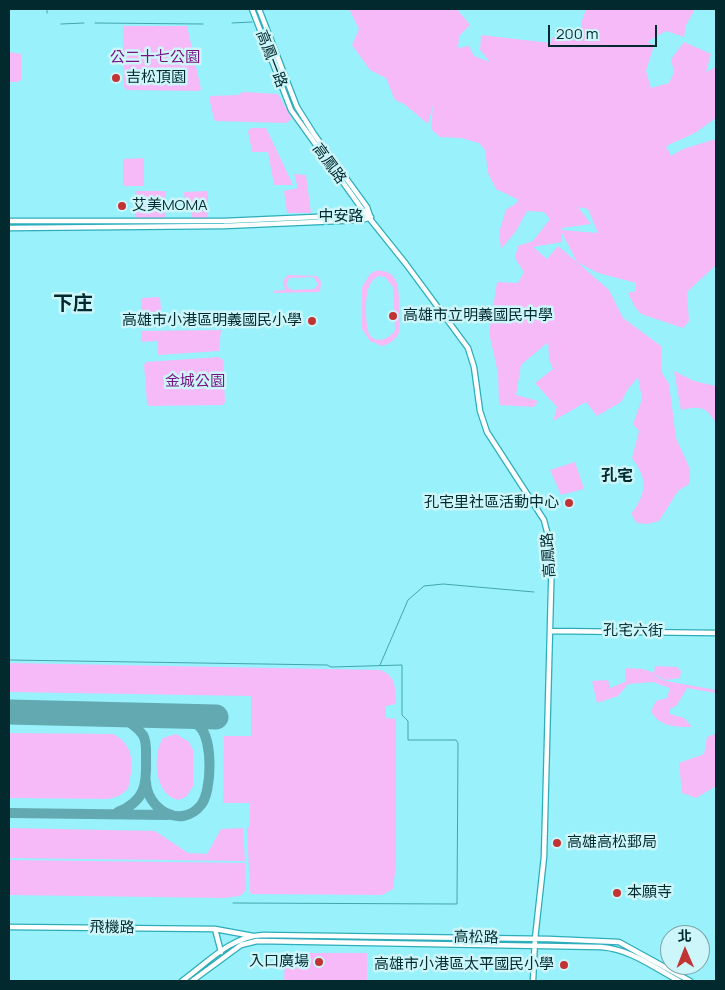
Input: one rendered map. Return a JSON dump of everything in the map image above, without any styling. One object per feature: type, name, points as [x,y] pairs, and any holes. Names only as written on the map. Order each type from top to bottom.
[{"type":"street","name":"高鳳一路","points":[[252,9],[291,110]]},
{"type":"street","name":"高鳳一路","points":[[259,9],[297,107]]},
{"type":"street","name":"高鳳路","points":[[297,107],[314,134],[367,207],[370,217]]},
{"type":"street","name":"高鳳路","points":[[291,110],[362,209],[370,217],[468,348],[474,367],[480,411],[487,432],[544,520],[552,551],[544,857],[534,939],[533,981]]},
{"type":"street","name":"中安路","points":[[9,221],[224,221],[361,215],[370,217]]},
{"type":"street","name":"中安路","points":[[9,228],[224,226],[362,220],[370,217]]},
{"type":"street","name":"孔宅六街","points":[[550,630],[716,633]]},
{"type":"street","name":"飛機路","points":[[9,926],[216,929],[253,936]]},
{"type":"street","points":[[216,929],[222,958]]},
{"type":"street","name":"高松路","points":[[253,936],[534,939],[619,942],[690,981]]},
{"type":"street","points":[[182,981],[239,940],[253,936],[257,941],[241,945],[192,981]]},
{"type":"street","name":"高松路","points":[[257,941],[534,945],[619,949],[679,981]]},
{"type":"green space","points":[[349,9],[457,9],[470,25],[459,36],[458,48],[469,46],[474,56],[490,62],[480,50],[481,35],[550,43],[553,37],[581,41],[581,23],[586,9],[695,9],[686,25],[684,37],[666,31],[647,42],[654,45],[646,71],[651,88],[669,83],[674,72],[671,59],[684,42],[711,54],[706,72],[716,67],[716,118],[695,133],[666,146],[671,156],[683,149],[716,139],[716,265],[687,292],[689,321],[683,328],[641,314],[628,293],[636,291],[636,283],[598,273],[577,262],[609,290],[623,318],[661,346],[662,373],[669,384],[676,438],[690,469],[689,484],[678,491],[659,521],[647,524],[637,523],[631,514],[643,493],[644,486],[641,473],[632,458],[639,431],[633,424],[642,399],[638,377],[628,389],[621,402],[597,416],[586,402],[553,421],[557,407],[535,383],[553,369],[549,359],[548,342],[521,365],[516,395],[538,401],[534,407],[499,405],[498,373],[489,333],[497,282],[518,283],[524,272],[515,258],[518,246],[533,241],[550,219],[544,212],[527,211],[516,231],[501,249],[499,232],[506,210],[518,202],[517,199],[496,189],[488,173],[485,150],[479,143],[461,138],[440,137],[431,129],[433,105],[428,124],[404,104],[395,100],[386,78],[370,70],[352,45],[359,29]],"holes":[[[578,207],[588,209],[598,233],[561,230],[561,228],[591,224]],[[562,233],[577,262],[558,246],[547,259],[533,247],[562,242]]]},
{"type":"green space","name":"公二十七公園","points":[[123,26],[187,26],[201,89],[199,91],[127,90],[124,87]]},
{"type":"green space","points":[[9,52],[21,54],[21,80],[18,82],[9,82]]},
{"type":"green space","points":[[243,92],[278,94],[292,119],[286,123],[216,121],[214,119],[209,98],[211,96],[238,95]]},
{"type":"green space","points":[[251,128],[266,128],[293,185],[274,185],[268,152],[252,152],[248,131]]},
{"type":"green space","points":[[144,158],[144,186],[123,186],[123,159]]},
{"type":"green space","points":[[294,174],[306,175],[311,213],[287,213],[284,191],[298,188]]},
{"type":"green space","points":[[135,191],[166,191],[166,219],[135,219]]},
{"type":"green space","points":[[208,191],[208,218],[192,218],[192,204],[185,204],[184,192]]},
{"type":"green space","points":[[375,271],[390,273],[397,283],[399,332],[393,341],[382,346],[370,341],[362,329],[362,287],[370,274]],"holes":[[[379,276],[385,277],[393,287],[395,330],[389,337],[380,340],[373,338],[368,330],[366,299],[370,284],[374,279]]]},
{"type":"green space","points":[[288,275],[317,276],[321,282],[320,292],[273,293],[273,291],[285,290],[283,281]],"holes":[[[314,277],[318,285],[314,289],[291,290],[286,285],[289,278]]]},
{"type":"green space","points":[[160,297],[162,323],[142,325],[142,298]]},
{"type":"green space","points":[[221,330],[219,351],[158,355],[158,341],[141,342],[141,331]]},
{"type":"green space","name":"金城公園","points":[[219,357],[223,360],[225,402],[223,405],[149,406],[147,403],[144,365],[146,362]]},
{"type":"green space","points":[[674,371],[694,381],[716,386],[716,423],[705,410],[693,408],[681,410]]},
{"type":"green space","points":[[575,462],[584,489],[561,495],[550,470]]},
{"type":"green space","points":[[9,663],[380,670],[386,673],[394,684],[396,704],[386,706],[386,718],[396,719],[396,865],[393,889],[382,895],[251,894],[247,828],[250,826],[250,803],[223,803],[224,736],[251,736],[251,696],[9,692]]},
{"type":"green space","points":[[655,666],[677,667],[681,671],[680,678],[666,680],[655,675],[654,680],[655,676],[666,681],[716,690],[716,693],[687,688],[677,705],[670,709],[670,714],[684,718],[692,727],[669,725],[654,716],[651,711],[656,701],[667,698],[670,688],[653,682],[628,684],[618,696],[597,703],[592,681],[608,680],[610,688],[625,682],[625,668],[643,669],[654,673]]},
{"type":"green space","points":[[716,693],[716,786],[696,798],[682,793],[679,763],[704,754],[707,737],[715,734]]},
{"type":"green space","points":[[9,733],[113,734],[126,744],[131,757],[132,765],[128,789],[119,796],[108,799],[9,798]]},
{"type":"green space","points":[[176,734],[189,742],[193,750],[193,786],[187,796],[179,800],[171,797],[164,791],[157,774],[157,754],[163,738]]},
{"type":"green space","points":[[9,828],[155,831],[188,853],[207,854],[221,829],[243,828],[245,861],[9,858]]},
{"type":"green space","points":[[9,860],[245,863],[246,890],[240,896],[224,898],[9,895]]},
{"type":"green space","points":[[285,953],[367,953],[367,981],[284,981]]},
{"type":"waterway","points":[[232,23],[252,22]]},
{"type":"waterway","points":[[61,24],[84,23]]},
{"type":"waterway","points":[[95,23],[203,24]]},
{"type":"waterway","points":[[380,665],[408,600],[424,586],[443,584],[534,592]]},
{"type":"waterway","points":[[9,660],[327,665],[331,667],[402,665],[402,715],[408,721],[408,740],[456,740],[458,743],[457,904],[233,903]]},
{"type":"taxiway","points":[[114,715],[126,720],[137,728],[143,735],[146,746],[145,784],[134,803],[118,812]]},
{"type":"taxiway","points":[[146,782],[152,801],[166,813],[175,816],[184,816],[193,812],[201,805],[205,798],[210,766],[207,743],[200,727],[180,716]]},
{"type":"taxiway","points":[[9,813],[168,815]]},
{"type":"runway","points":[[9,712],[216,717]]},
{"type":"place","name":"吉松頂園","points":[[116,78]]},
{"type":"place","name":"艾美MOMA","points":[[122,206]]},
{"type":"place","name":"高雄市立明義國民中學","points":[[393,316]]},
{"type":"place","name":"高雄市小港區明義國民小學","points":[[312,321]]},
{"type":"place","name":"孔宅里社區活動中心","points":[[569,503]]},
{"type":"place","name":"高雄高松郵局","points":[[557,843]]},
{"type":"place","name":"本願寺","points":[[617,893]]},
{"type":"place","name":"入口廣場","points":[[319,962]]},
{"type":"place","name":"高雄市小港區太平國民小學","points":[[564,965]]},
{"type":"district","name":"下庄","points":[[73,304]]},
{"type":"district","name":"孔宅","points":[[617,477]]}]
